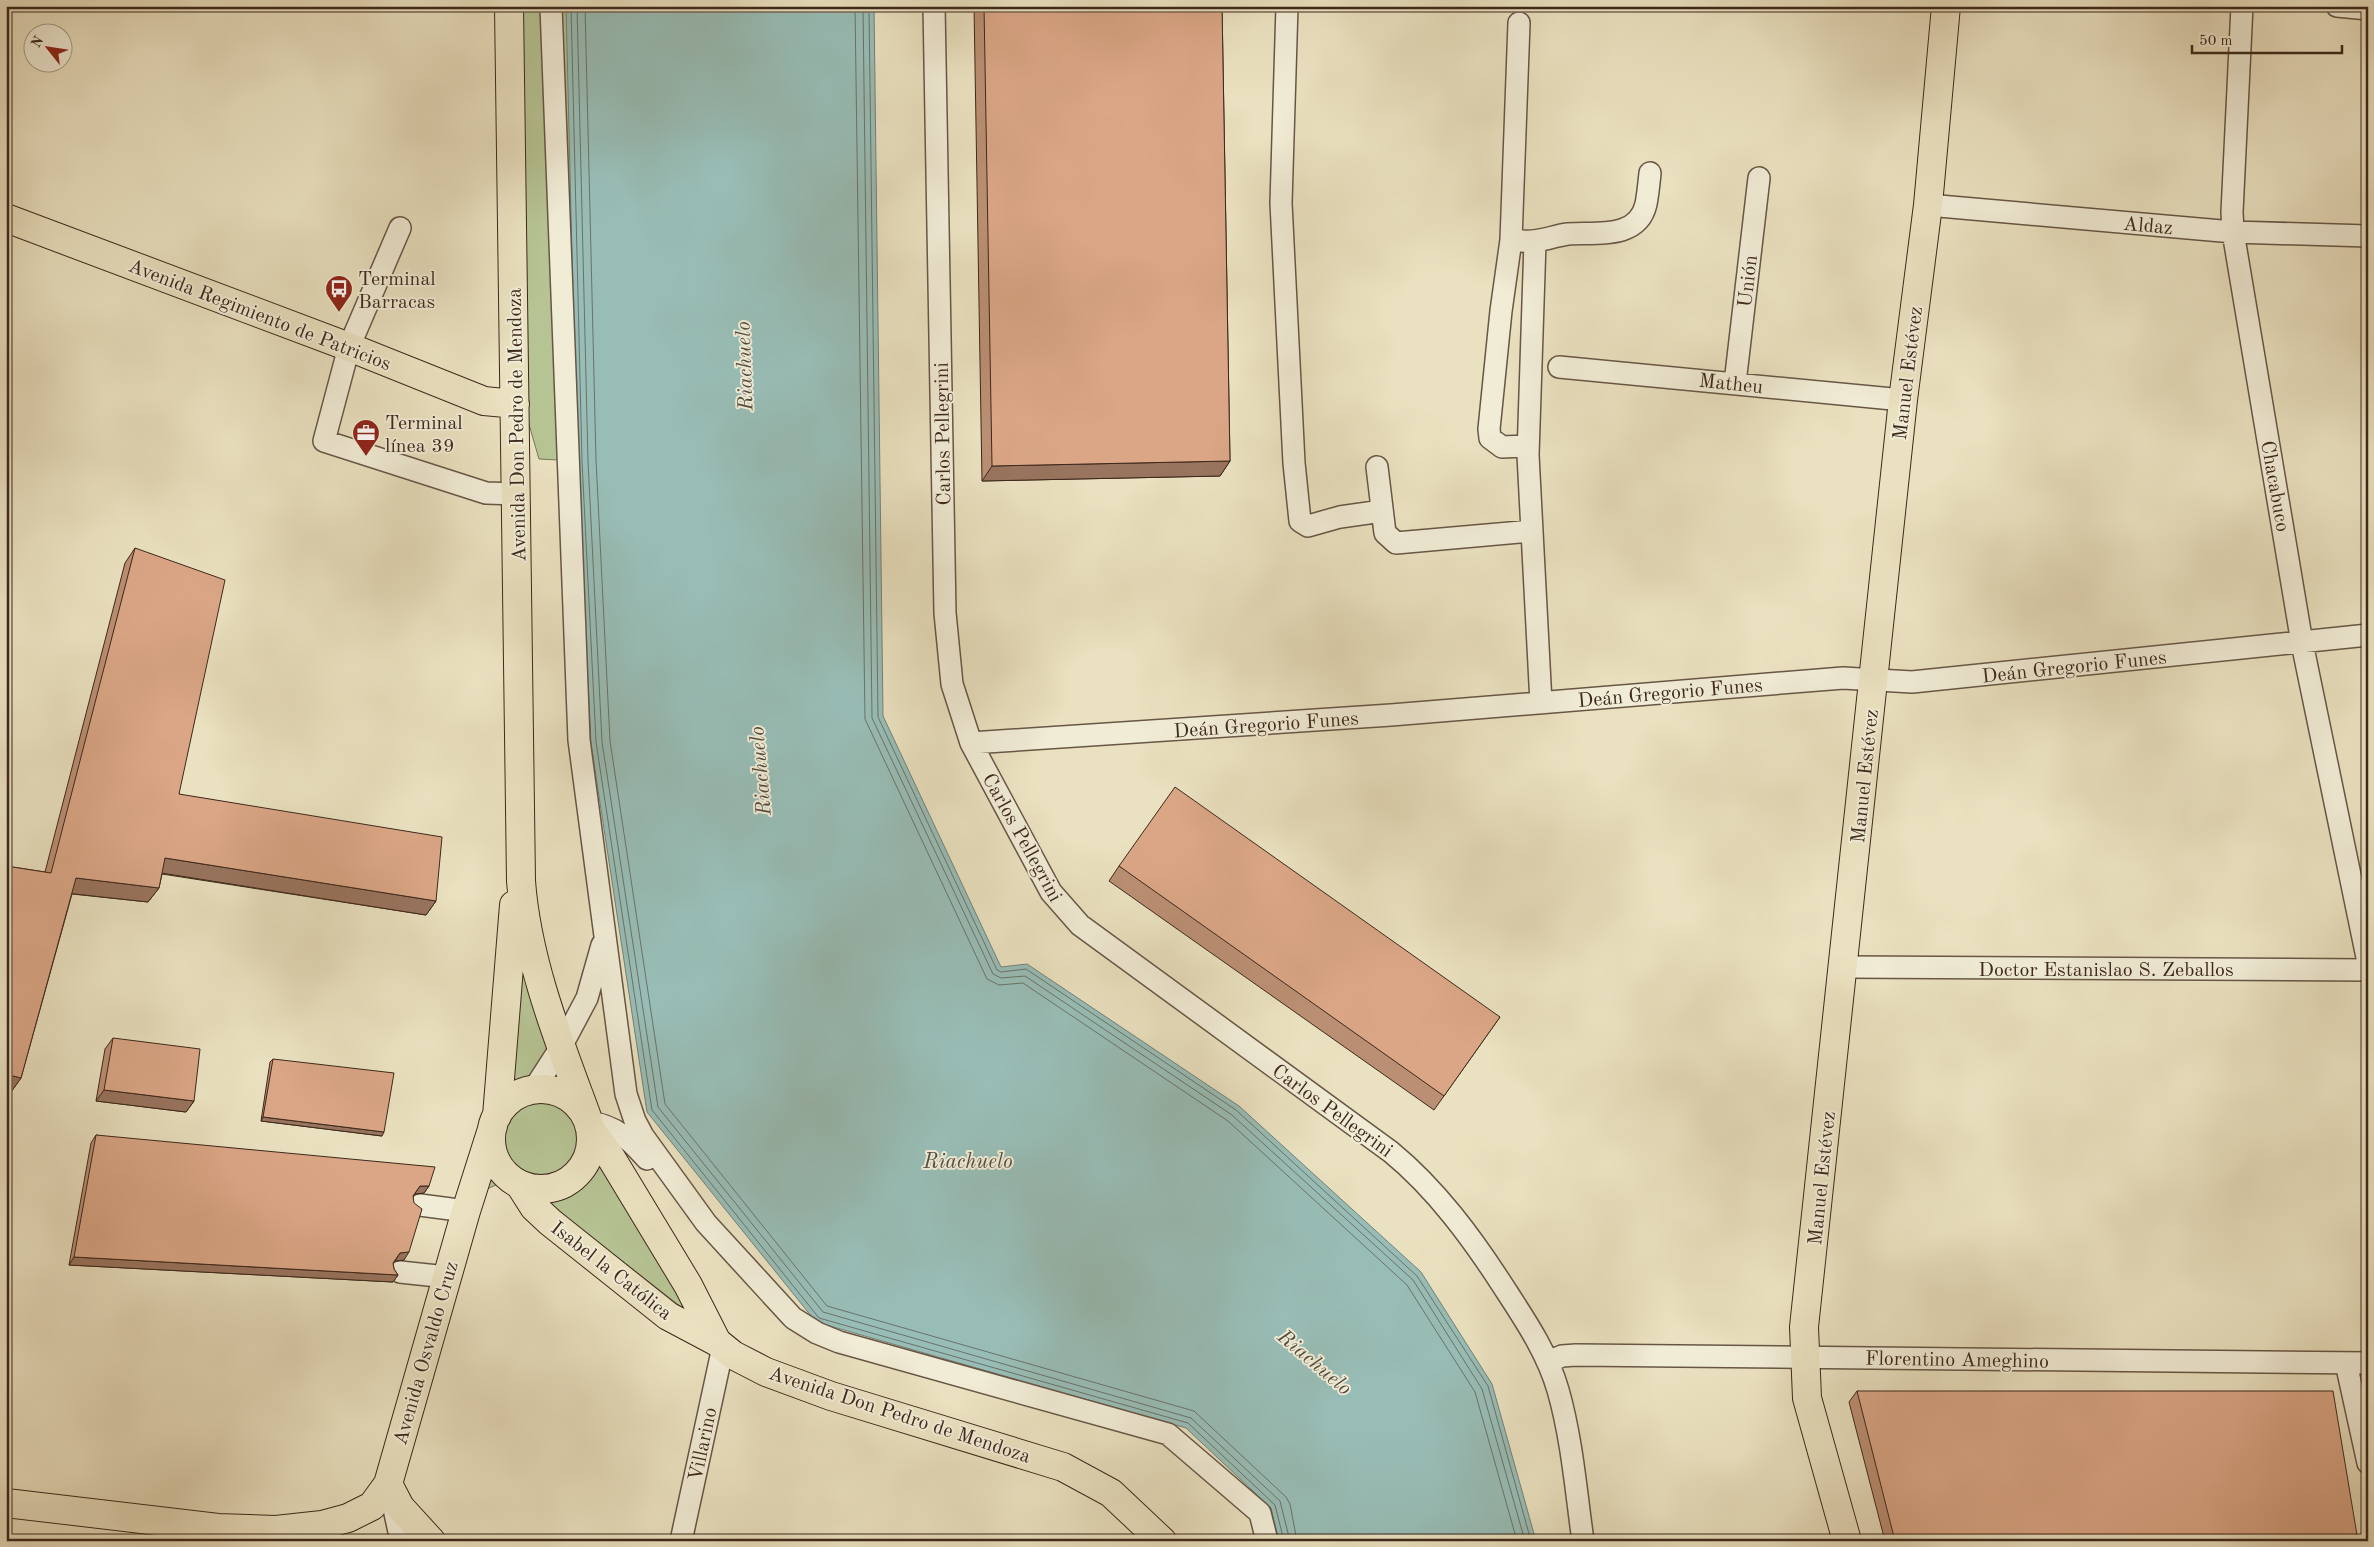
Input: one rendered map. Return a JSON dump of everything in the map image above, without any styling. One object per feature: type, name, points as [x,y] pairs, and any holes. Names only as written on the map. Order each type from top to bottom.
[{"type":"main road","name":"Avenida Don Pedro de Mendoza","points":[[509,6],[518,494],[520,844],[526,921],[539,974],[562,1047],[589,1122],[692,1290],[720,1344],[752,1365],[822,1392],[1063,1467],[1111,1493],[1162,1541]]},
{"type":"main road","name":"Manuel Estévez","points":[[1847,1541],[1807,1398],[1804,1327],[1844,968],[1903,400],[1928,205],[1946,6]]},
{"type":"main road","name":"Avenida Regimiento de Patricios","points":[[6,218],[484,400],[515,404]]},
{"type":"main road","name":"Avenida Don Pedro de Mendoza","points":[[495,1121],[520,844]]},
{"type":"main road","points":[[534,1089],[554,1090],[564,1094],[577,1104],[589,1122],[592,1137],[589,1154],[576,1176],[561,1185],[545,1189],[519,1184],[501,1169],[495,1159],[492,1148],[495,1121],[512,1098],[534,1089]]},
{"type":"main road","name":"Avenida Osvaldo Cruz","points":[[391,1491],[447,1278],[495,1121]]},
{"type":"main road","name":"Avenida Osvaldo Cruz","points":[[466,1211],[495,1189],[508,1184],[519,1184]]},
{"type":"main road","name":"Isabel la Católica","points":[[519,1184],[534,1207],[550,1222],[668,1316],[720,1344]]},
{"type":"main road","points":[[6,1503],[223,1528],[326,1532],[372,1506],[391,1491],[430,1541]]},
{"type":"street","points":[[551,6],[579,740],[604,935],[630,1108],[643,1136],[706,1223]]},
{"type":"street","name":"Carlos Pellegrini","points":[[934,6],[945,613],[952,684],[971,744],[1051,892],[1062,907],[1080,925],[1407,1165],[1442,1203],[1482,1253],[1537,1338],[1548,1362],[1558,1391],[1564,1419],[1583,1541]]},
{"type":"street","points":[[1286,6],[1280,203],[1294,463],[1300,521],[1308,526],[1317,525],[1340,517],[1382,511]]},
{"type":"street","name":"Chacabuco","points":[[2242,6],[2232,212],[2233,232],[2302,643],[2368,962]]},
{"type":"street","points":[[2337,6],[2368,9]]},
{"type":"street","points":[[1519,23],[1511,240],[1501,310],[1489,429],[1490,438],[1502,447],[1528,446]]},
{"type":"street","points":[[1511,240],[1535,242],[1566,234],[1610,234],[1626,229],[1639,219],[1646,205],[1650,173]]},
{"type":"street","name":"Unión","points":[[1735,383],[1759,178]]},
{"type":"street","name":"Aldaz","points":[[1928,205],[2233,232],[2368,236]]},
{"type":"street","points":[[400,228],[349,347],[324,442],[486,493],[518,494]]},
{"type":"street","points":[[1535,242],[1528,446],[1541,703]]},
{"type":"street","name":"Matheu","points":[[1560,367],[1903,400]]},
{"type":"street","points":[[1377,467],[1385,533],[1396,543],[1532,531]]},
{"type":"street","name":"Deán Gregorio Funes","points":[[971,744],[1391,716],[1843,678],[1912,682],[2368,635]]},
{"type":"street","points":[[534,1089],[562,1047],[587,998],[604,935]]},
{"type":"street","name":"Doctor Estanislao S. Zeballos","points":[[1844,968],[2368,970]]},
{"type":"street","points":[[589,1122],[610,1127],[630,1140],[793,1318],[817,1333],[839,1342],[1168,1434],[1260,1513],[1267,1541]]},
{"type":"street","points":[[422,1199],[466,1211]]},
{"type":"street","points":[[400,1272],[447,1278]]},
{"type":"street","name":"Villarino","points":[[681,1541],[720,1344]]},
{"type":"street","name":"Florentino Ameghino","points":[[1548,1362],[1562,1356],[1576,1355],[2368,1363]]},
{"type":"street","points":[[2346,1363],[2368,1463]]},
{"type":"street","name":"Avenida Osvaldo Cruz","points":[[391,1491],[401,1541]]},
{"type":"street","points":[[1259,1541],[1260,1513]]},
{"type":"street","points":[[223,1528],[270,1541]]},
{"type":"green space","points":[[522,6],[567,6],[577,461],[539,459],[528,421]]},
{"type":"green space","points":[[518,928],[567,1090],[532,1080],[504,1097]]},
{"type":"green space","points":[[541,1099],[556,1102],[569,1110],[577,1123],[580,1138],[577,1153],[569,1166],[556,1174],[541,1177],[526,1174],[513,1166],[505,1153],[502,1138],[505,1123],[513,1110],[526,1102]]},
{"type":"green space","points":[[596,1150],[694,1317],[536,1194],[564,1192],[586,1175]]},
{"type":"green space","points":[[492,1161],[507,1180],[487,1189]]},
{"type":"water","name":"Riachuelo","points":[[566,6],[874,6],[883,716],[1001,967],[1027,964],[1239,1106],[1421,1272],[1492,1384],[1536,1541],[1279,1541],[1271,1508],[1186,1428],[816,1322],[647,1112],[591,743],[577,461]]},
{"type":"building","points":[[984,6],[1222,6],[1230,461],[992,466]]},
{"type":"building","points":[[135,548],[225,580],[179,794],[442,837],[436,901],[165,858],[159,888],[76,878],[21,1078],[6,1074],[6,866],[51,873]]},
{"type":"building","points":[[1175,787],[1500,1017],[1444,1096],[1119,866]]},
{"type":"building","points":[[113,1038],[200,1049],[194,1101],[104,1090]]},
{"type":"building","points":[[273,1059],[394,1073],[384,1132],[263,1117]]},
{"type":"building","points":[[96,1135],[435,1167],[429,1186],[420,1186],[413,1196],[414,1203],[422,1209],[409,1252],[400,1253],[393,1263],[398,1275],[74,1257]]},
{"type":"building","points":[[1857,1391],[2333,1391],[2358,1541],[1895,1541]]},
{"type":"place","name":"Terminal Barracas","points":[[339,313]]},
{"type":"place","name":"Terminal línea 39","points":[[366,457]]}]
